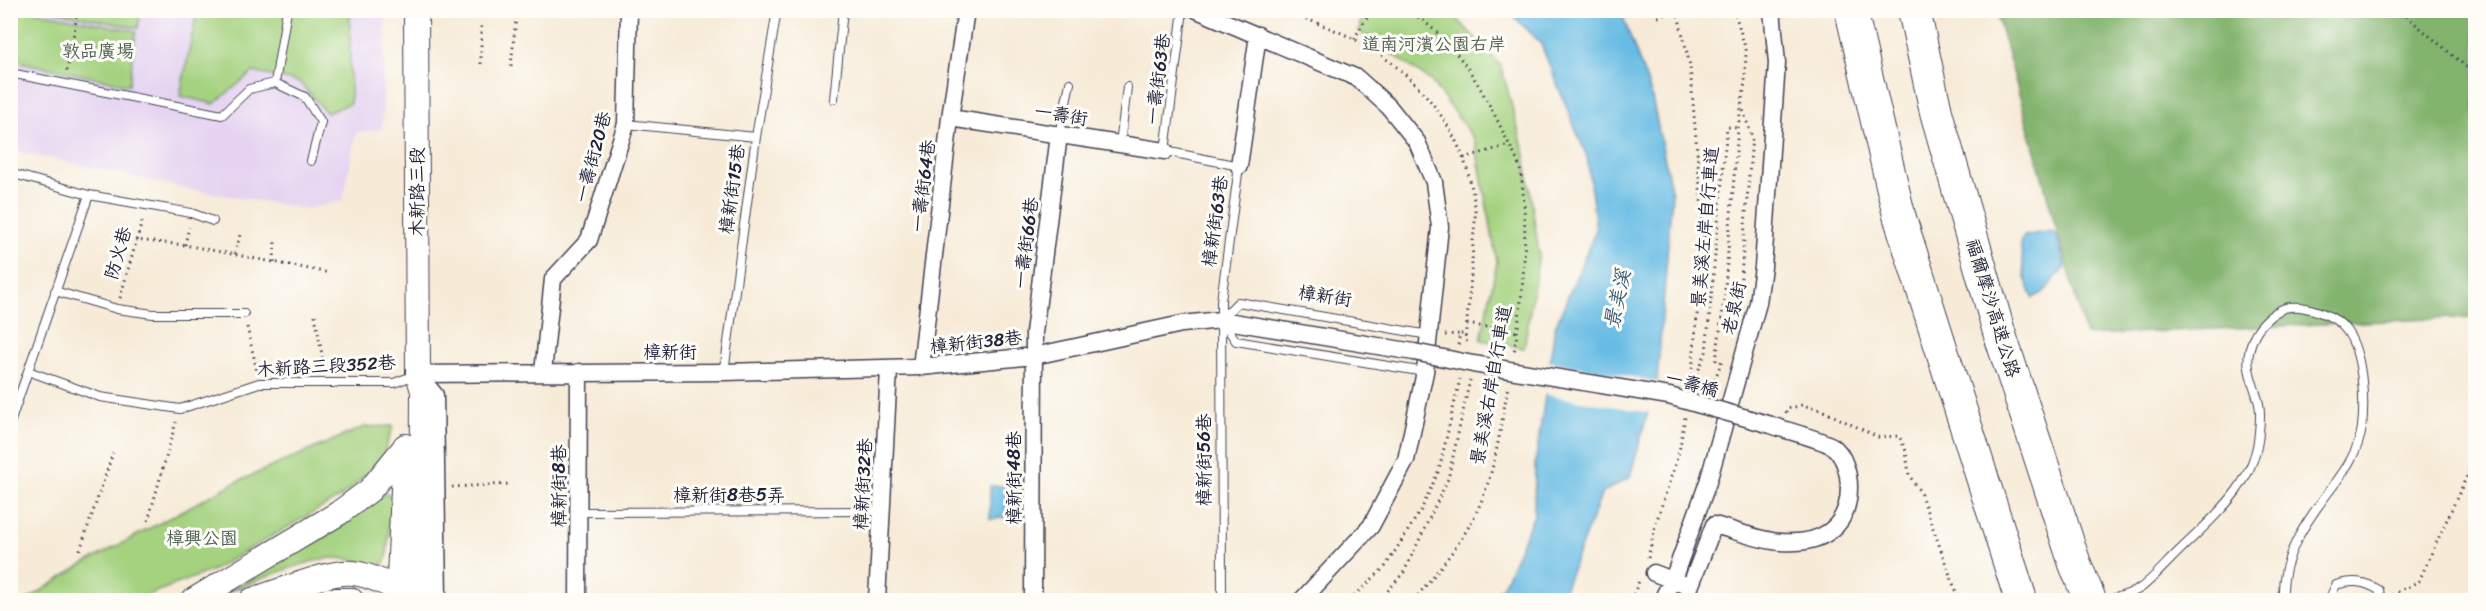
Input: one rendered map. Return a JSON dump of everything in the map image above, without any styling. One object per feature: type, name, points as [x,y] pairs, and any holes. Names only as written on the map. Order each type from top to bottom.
[{"type":"highway","points":[[1851,10],[1949,439],[2001,600]]},
{"type":"highway","name":"福爾摩沙高速公路","points":[[1914,10],[1936,112],[1999,332],[2075,564],[2090,600]]},
{"type":"highway","points":[[1899,215],[2021,600]]},
{"type":"highway","points":[[2075,564],[2100,600]]},
{"type":"main road","name":"木新路三段","points":[[407,598],[422,580],[423,392],[418,374],[416,10]]},
{"type":"main road","name":"木新路三段","points":[[407,598],[405,447],[408,393],[418,374]]},
{"type":"main road","points":[[194,600],[329,519],[370,490],[387,473],[405,447]]},
{"type":"main road","points":[[252,600],[323,577],[353,573],[407,598]]},
{"type":"main road","points":[[329,600],[351,600]]},
{"type":"street","name":"一壽街20巷","points":[[543,372],[553,279],[590,240],[626,124],[628,10]]},
{"type":"street","name":"一壽街64巷","points":[[921,367],[950,118],[966,10]]},
{"type":"street","points":[[1197,10],[1357,78],[1389,107],[1417,142],[1434,182],[1440,226],[1425,372],[1406,460],[1371,526],[1302,600]]},
{"type":"street","name":"老泉街","points":[[1662,600],[1672,580],[1708,482],[1758,303],[1763,267],[1777,63],[1772,11]]},
{"type":"street","points":[[1239,166],[1258,35]]},
{"type":"street","name":"一壽街","points":[[950,118],[1166,151]]},
{"type":"street","name":"一壽街66巷","points":[[1034,356],[1034,333],[1059,135]]},
{"type":"street","points":[[1034,356],[1182,324],[1221,320]]},
{"type":"street","name":"一壽橋","points":[[1221,320],[1669,396],[1832,446],[1846,465],[1849,485],[1848,509],[1837,526],[1822,537],[1780,542],[1714,525],[1690,587],[1654,573]]},
{"type":"street","name":"樟新街38巷","points":[[921,367],[1034,356]]},
{"type":"street","name":"樟新街48巷","points":[[1033,600],[1034,356]]},
{"type":"street","name":"樟新街","points":[[418,374],[724,372],[921,367]]},
{"type":"street","name":"樟新街32巷","points":[[877,600],[889,369]]},
{"type":"street","name":"樟新街8巷","points":[[578,600],[579,372]]},
{"type":"street","points":[[418,374],[435,395],[438,600]]},
{"type":"lane","points":[[276,83],[287,10]]},
{"type":"lane","name":"樟新街15巷","points":[[724,372],[756,137],[777,10]]},
{"type":"lane","points":[[834,99],[843,10]]},
{"type":"lane","name":"一壽街63巷","points":[[1166,151],[1183,10]]},
{"type":"lane","points":[[10,74],[222,115],[249,89],[276,83],[305,97],[321,122],[311,161]]},
{"type":"lane","points":[[1059,135],[1070,83]]},
{"type":"lane","points":[[1120,144],[1127,87]]},
{"type":"lane","points":[[626,124],[756,137]]},
{"type":"lane","name":"樟新街63巷","points":[[1166,151],[1239,166],[1221,301],[1221,320]]},
{"type":"lane","points":[[10,173],[89,195],[191,213],[213,221]]},
{"type":"lane","points":[[10,423],[89,195]]},
{"type":"lane","points":[[55,291],[117,309],[153,314],[244,314]]},
{"type":"lane","name":"樟新街","points":[[1221,320],[1238,302],[1429,335]]},
{"type":"lane","points":[[2108,600],[2140,589],[2234,497],[2251,468],[2259,435],[2260,407],[2249,376],[2247,355],[2254,336],[2267,320],[2285,308],[2310,309],[2331,316],[2346,328],[2355,344],[2363,392],[2362,429],[2350,464],[2294,544],[2282,583],[2283,600]]},
{"type":"lane","points":[[1221,320],[1236,341],[1425,372]]},
{"type":"lane","name":"樟新街56巷","points":[[1221,320],[1222,600]]},
{"type":"lane","name":"木新路三段352巷","points":[[28,371],[100,397],[180,409],[259,382],[394,383],[418,374]]},
{"type":"lane","name":"樟新街8巷5弄","points":[[579,512],[880,511]]},
{"type":"lane","points":[[2330,600],[2336,585],[2352,581],[2367,583],[2379,590],[2381,600]]},
{"type":"path","points":[[64,84],[78,10]]},
{"type":"path","points":[[1354,39],[1371,10]]},
{"type":"path","name":"景美溪右岸自行車道","points":[[1408,10],[1431,26],[1466,65],[1487,99],[1521,172],[1524,237],[1517,332],[1513,354]]},
{"type":"path","points":[[1734,10],[1746,50],[1742,108],[1738,128]]},
{"type":"path","points":[[2406,10],[2406,16],[2475,75]]},
{"type":"path","points":[[1658,17],[1678,11]]},
{"type":"path","name":"景美溪左岸自行車道","points":[[1678,11],[1690,66],[1704,236],[1691,390],[1706,352],[1727,127],[1738,128],[1724,300],[1716,361]]},
{"type":"path","points":[[511,66],[516,18]]},
{"type":"path","points":[[481,26],[481,64]]},
{"type":"path","points":[[1738,305],[1752,137],[1748,119],[1742,108]]},
{"type":"path","points":[[1464,158],[1509,145]]},
{"type":"path","name":"防火巷","points":[[117,309],[135,240],[147,206]]},
{"type":"path","points":[[185,245],[191,213]]},
{"type":"path","points":[[235,254],[240,235]]},
{"type":"path","points":[[135,240],[185,245],[330,273]]},
{"type":"path","points":[[274,262],[275,242]]},
{"type":"path","points":[[244,314],[259,382]]},
{"type":"path","points":[[315,315],[326,382]]},
{"type":"path","points":[[1467,324],[1517,332]]},
{"type":"path","points":[[1457,350],[1460,334],[1465,334]]},
{"type":"path","points":[[1706,407],[1725,353]]},
{"type":"path","points":[[1380,600],[1404,572],[1448,479],[1473,364]]},
{"type":"path","points":[[1350,600],[1385,567],[1421,510],[1439,470],[1461,376]]},
{"type":"path","name":"景美溪右岸自行車道","points":[[1414,600],[1453,551],[1481,503],[1498,443],[1510,377]]},
{"type":"path","points":[[1775,427],[1787,410],[1802,405],[1821,410],[1878,437],[1899,436],[1906,451],[1909,475],[1920,492],[1959,600]]},
{"type":"path","points":[[148,521],[180,409]]},
{"type":"path","points":[[1651,551],[1656,523],[1679,452],[1687,411]]},
{"type":"path","points":[[80,550],[113,453]]},
{"type":"path","points":[[2391,596],[2419,581],[2470,470],[2475,469]]},
{"type":"path","points":[[444,487],[510,484]]},
{"type":"path","points":[[1631,600],[1637,600]]},
{"type":"shaded area","points":[[10,11],[386,11],[382,129],[356,133],[343,201],[306,209],[188,189],[11,150]]},
{"type":"green space","name":"敦品廣場","points":[[19,11],[34,11],[136,31],[129,85],[11,60]]},
{"type":"green space","points":[[53,11],[141,11],[138,28]]},
{"type":"green space","points":[[197,11],[350,11],[350,103],[327,113],[299,82],[253,72],[214,104],[180,96]]},
{"type":"green space","name":"道南河濱公園右岸","points":[[1362,11],[1450,11],[1501,66],[1525,155],[1539,254],[1524,348],[1481,340],[1497,262],[1475,140],[1431,81],[1359,31]]},
{"type":"green space","points":[[1996,11],[2475,11],[2475,317],[2086,335]]},
{"type":"green space","name":"樟興公園","points":[[393,426],[383,457],[344,495],[213,570],[135,600],[27,600],[80,566],[232,484],[364,427]]},
{"type":"green space","points":[[386,493],[392,495],[387,557],[383,564],[339,558],[319,560],[292,567],[225,593],[330,534]]},
{"type":"water","name":"景美溪","points":[[1508,11],[1621,11],[1651,93],[1672,194],[1657,380],[1630,477],[1602,493],[1560,600],[1488,600],[1503,586],[1534,515],[1535,465],[1555,327],[1596,230],[1587,157],[1540,42]]},
{"type":"water","points":[[2051,231],[2056,234],[2065,267],[2044,292],[2033,298],[2025,278],[2020,242],[2024,236]]},
{"type":"water","points":[[990,486],[1006,486],[1007,517],[990,519]]},
{"type":"pier","points":[[1547,361],[1660,382],[1651,413],[1542,394]]}]
